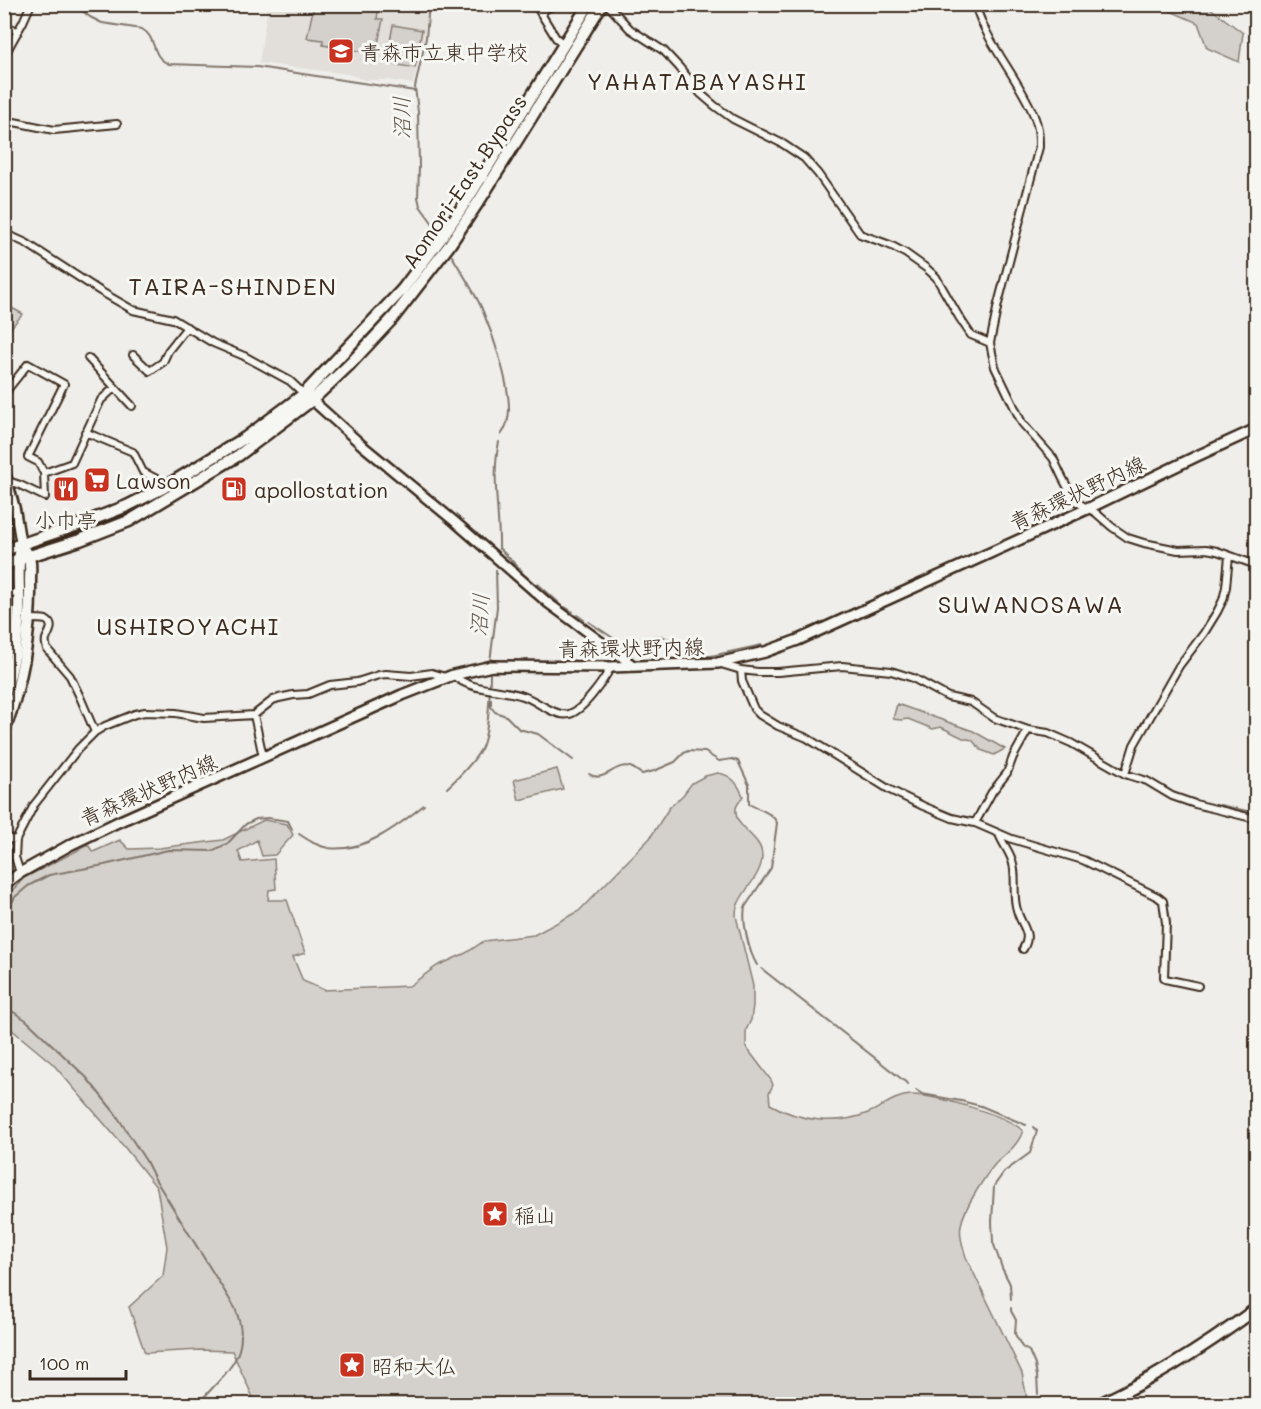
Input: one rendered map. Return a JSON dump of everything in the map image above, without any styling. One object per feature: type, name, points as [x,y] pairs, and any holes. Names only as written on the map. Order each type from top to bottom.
[{"type":"highway","name":"Aomori-East Bypass","points":[[4,550],[81,524],[168,485],[308,397],[402,290],[442,237],[470,197],[589,4]]},
{"type":"highway","name":"Aomori-East Bypass","points":[[4,564],[80,540],[129,521],[239,455],[350,364],[393,318],[448,247],[488,188],[602,4]]},
{"type":"highway","points":[[4,731],[21,675],[29,619],[21,545]]},
{"type":"highway","points":[[4,695],[12,669],[24,558]]},
{"type":"highway","points":[[1099,1404],[1155,1376],[1195,1352],[1257,1309]]},
{"type":"main road","name":"青森環状野内線","points":[[4,885],[70,844],[449,676],[492,666],[611,667],[718,663],[765,652],[798,640],[1257,429]]},
{"type":"street","points":[[4,56],[31,4]]},
{"type":"street","points":[[535,4],[556,38],[564,44]]},
{"type":"street","points":[[541,14],[557,4]]},
{"type":"street","points":[[608,4],[630,29],[664,51],[701,94],[715,106],[804,158],[860,234],[890,245],[926,268],[936,277],[972,335],[990,343]]},
{"type":"street","points":[[975,4],[987,34],[1013,75],[1034,115],[1038,128],[1039,147],[990,343],[995,367],[1022,423],[1053,458],[1075,501],[1096,513],[1128,538],[1179,550],[1217,551],[1257,566]]},
{"type":"street","points":[[4,24],[18,32]]},
{"type":"street","points":[[4,120],[54,130],[117,124]]},
{"type":"street","points":[[4,233],[26,243],[133,310],[172,319],[213,343],[244,356],[290,381],[548,603],[634,666]]},
{"type":"street","points":[[133,355],[150,371],[163,362],[168,351],[187,327]]},
{"type":"street","points":[[88,358],[132,406]]},
{"type":"street","points":[[4,394],[28,364],[64,384],[28,457],[38,462],[44,473],[45,497],[8,481]]},
{"type":"street","points":[[44,473],[72,463],[100,400],[114,388]]},
{"type":"street","points":[[85,432],[133,453],[143,472],[168,485]]},
{"type":"street","points":[[5,470],[18,519],[21,545]]},
{"type":"street","points":[[1125,774],[1134,745],[1179,666],[1204,633],[1221,605],[1226,587],[1229,556]]},
{"type":"street","points":[[4,595],[4,592],[19,594]]},
{"type":"street","points":[[29,619],[45,620],[51,627],[45,645],[70,676],[95,732]]},
{"type":"street","points":[[718,663],[741,670],[778,672],[842,666],[891,671],[913,678],[948,697],[971,702],[994,718],[1028,730],[1048,733],[1071,743],[1125,774],[1147,781],[1184,801],[1257,819]]},
{"type":"street","points":[[20,873],[15,857],[16,840],[34,805],[78,749],[95,732],[135,714],[176,713],[204,718],[254,715],[273,700],[308,694],[330,685],[357,682],[386,674],[411,676],[432,673],[449,676],[490,690],[522,695],[557,714],[565,715],[572,714],[592,695],[603,682],[611,667]]},
{"type":"street","points":[[741,670],[742,681],[754,709],[760,715],[778,726],[807,738],[890,790],[952,818],[975,823],[1012,839],[1083,860],[1158,897],[1163,901],[1166,916],[1164,978],[1198,986]]},
{"type":"street","points":[[254,715],[262,757]]},
{"type":"street","points":[[975,823],[992,792],[1007,773],[1028,730]]},
{"type":"street","points":[[999,834],[1014,865],[1016,907],[1027,933],[1027,942],[1023,949]]},
{"type":"street","points":[[4,842],[16,840]]},
{"type":"shaded area","name":"青森市立東中学校","points":[[268,5],[428,5],[424,40],[413,84],[387,80],[365,80],[348,74],[259,63]]},
{"type":"shaded area","points":[[314,5],[379,5],[377,19],[383,19],[376,54],[323,45],[323,40],[307,38]]},
{"type":"shaded area","points":[[1157,5],[1206,5],[1243,33],[1239,62],[1207,48],[1198,23]]},
{"type":"shaded area","points":[[393,25],[422,30],[415,68],[386,63]]},
{"type":"shaded area","points":[[8,306],[23,314],[8,331],[5,330],[4,309]]},
{"type":"shaded area","points":[[897,704],[973,731],[1005,749],[994,755],[981,750],[972,740],[941,727],[933,729],[908,719],[893,719]]},
{"type":"shaded area","points":[[557,769],[563,789],[519,800],[514,780]]},
{"type":"shaded area","points":[[718,773],[731,778],[739,788],[743,796],[736,808],[736,815],[761,849],[759,870],[740,900],[736,916],[753,986],[753,1005],[751,1020],[746,1030],[746,1047],[771,1080],[773,1085],[769,1093],[770,1104],[805,1118],[831,1120],[856,1117],[904,1096],[921,1096],[986,1112],[1002,1118],[1023,1131],[1015,1145],[986,1176],[966,1210],[961,1233],[966,1257],[1022,1373],[1028,1404],[256,1404],[232,1351],[145,1353],[129,1307],[163,1276],[167,1247],[157,1188],[53,1064],[5,1024],[4,900],[24,878],[88,845],[93,852],[120,840],[129,849],[159,848],[223,840],[264,820],[287,824],[293,835],[275,855],[262,856],[257,840],[238,851],[242,862],[274,859],[276,889],[269,890],[268,900],[287,900],[305,953],[293,957],[303,981],[324,990],[409,986],[437,966],[466,953],[484,941],[534,935],[579,911],[650,838],[669,808],[692,783],[705,776]]},
{"type":"waterway","points":[[74,4],[102,23],[142,29],[150,37],[159,57],[169,64],[257,67],[415,91]]},
{"type":"waterway","name":"沼川","points":[[429,4],[426,38],[415,87],[418,112],[418,197],[420,206],[436,228]]},
{"type":"waterway","name":"沼川","points":[[452,256],[482,309],[500,358],[509,409],[509,416],[501,435]]},
{"type":"waterway","name":"沼川","points":[[499,442],[496,468],[499,549]]},
{"type":"waterway","points":[[500,549],[522,571]]},
{"type":"waterway","name":"沼川","points":[[490,662],[497,607],[496,570]]},
{"type":"waterway","points":[[538,584],[558,602]]},
{"type":"waterway","points":[[565,607],[573,612]]},
{"type":"waterway","points":[[577,615],[584,620]]},
{"type":"waterway","points":[[589,622],[616,640]]},
{"type":"waterway","points":[[622,644],[629,650],[656,636],[667,638],[690,656],[711,656],[762,645]]},
{"type":"waterway","points":[[447,788],[470,765],[484,742],[490,674]]},
{"type":"waterway","points":[[491,699],[491,707],[495,712],[506,716],[519,729],[538,734],[573,760]]},
{"type":"waterway","points":[[589,774],[605,775],[625,766],[642,774],[675,762],[688,751],[705,752],[719,761],[732,759],[738,761],[749,785],[749,804],[769,814],[777,823],[771,868],[745,907],[744,921],[747,937],[757,965]]},
{"type":"waterway","points":[[299,834],[328,848],[355,846],[392,829],[424,805]]},
{"type":"waterway","points":[[1220,805],[1256,813]]},
{"type":"waterway","points":[[4,917],[15,897],[28,886],[49,875],[168,850],[212,851],[227,844],[246,824],[256,819],[288,821],[292,829]]},
{"type":"waterway","points":[[762,969],[908,1084]]},
{"type":"waterway","points":[[4,1006],[26,1020],[86,1077],[115,1113],[235,1308],[240,1324],[239,1351],[227,1372],[198,1404]]},
{"type":"waterway","points":[[916,1090],[922,1094],[981,1106],[1026,1125]]},
{"type":"waterway","points":[[1011,1299],[1010,1284],[993,1242],[994,1186],[1004,1172],[1030,1153],[1037,1131],[1033,1127]]},
{"type":"waterway","points":[[1011,1308],[1016,1320],[1015,1334],[1022,1347],[1029,1351],[1035,1365],[1038,1394]]},
{"type":"place","name":"青森市立東中学校","points":[[341,51]]},
{"type":"place","name":"Lawson","points":[[97,480]]},
{"type":"place","name":"小巾亭","points":[[66,489]]},
{"type":"place","name":"apollostation","points":[[234,489]]},
{"type":"place","name":"稲山","points":[[495,1214]]},
{"type":"place","name":"昭和大仏","points":[[352,1365]]},
{"type":"district","name":"YAHATABAYASHI","points":[[697,80]]},
{"type":"district","name":"TAIRA-SHINDEN","points":[[233,285]]},
{"type":"district","name":"SUWANOSAWA","points":[[1031,603]]},
{"type":"district","name":"USHIROYACHI","points":[[188,625]]}]
